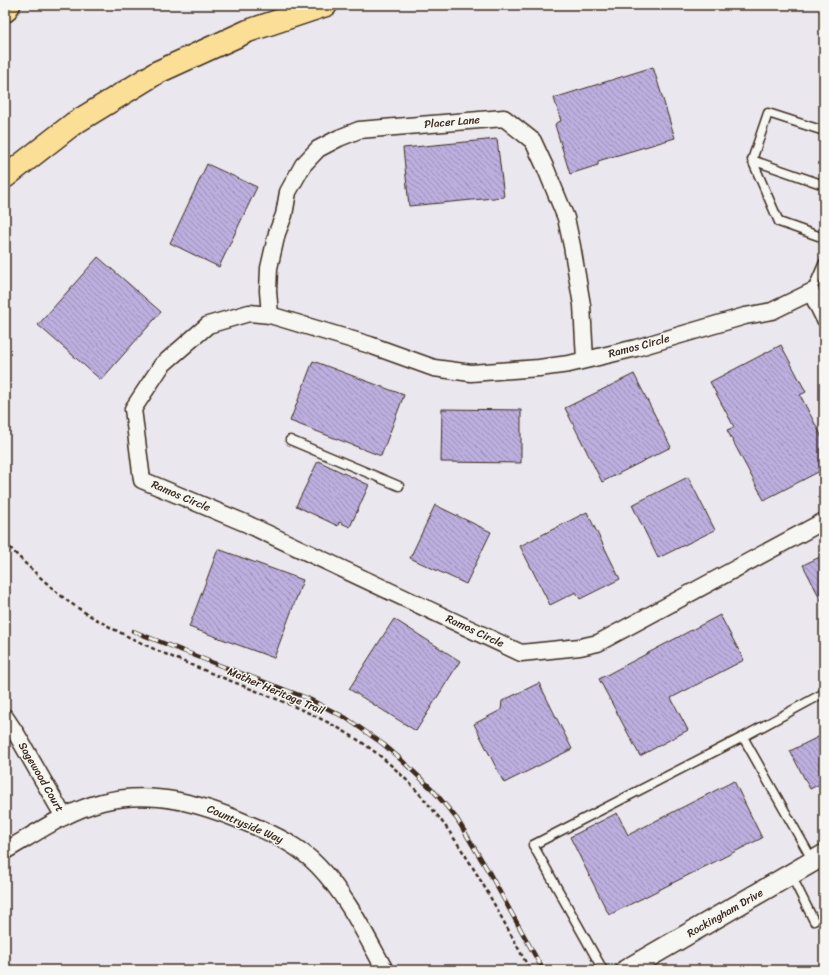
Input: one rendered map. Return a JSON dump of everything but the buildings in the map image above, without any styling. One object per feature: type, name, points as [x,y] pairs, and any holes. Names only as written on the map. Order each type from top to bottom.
[{"type":"highway","points":[[5,11],[9,5]]},
{"type":"highway","points":[[5,177],[73,124],[158,72],[248,31],[326,5]]},
{"type":"street","name":"Placer Lane","points":[[270,315],[268,291],[269,268],[277,233],[284,215],[288,192],[304,165],[318,149],[359,130],[504,118],[533,141],[566,218],[582,305],[585,360]]},
{"type":"street","name":"Ramos Circle","points":[[811,292],[772,312],[744,316],[642,347],[585,360],[539,368],[471,373],[434,368],[370,345],[270,315],[249,313],[208,325],[162,365],[133,409],[142,480],[245,523],[521,653],[580,647],[598,643],[824,521]]},
{"type":"street","points":[[811,292],[824,318]]},
{"type":"street","name":"Sagewood Court","points":[[5,717],[64,817]]},
{"type":"street","name":"Countryside Way","points":[[5,851],[64,817],[89,806],[121,798],[140,796],[160,797],[203,806],[264,830],[301,851],[317,865],[332,881],[344,898],[385,970]]},
{"type":"street","name":"Rockingham Drive","points":[[626,970],[819,858]]},
{"type":"lane","points":[[824,131],[768,113],[752,160],[779,222],[824,238]]},
{"type":"lane","points":[[752,160],[824,185]]},
{"type":"lane","points":[[811,292],[824,262]]},
{"type":"lane","points":[[290,440],[399,486]]},
{"type":"lane","points":[[603,970],[533,845],[743,737],[824,693]]},
{"type":"lane","points":[[743,737],[819,858]]},
{"type":"lane","points":[[791,874],[814,922]]},
{"type":"path","name":"Mather Heritage Trail","points":[[5,542],[22,562],[70,603],[107,626],[152,648],[306,711],[352,736],[385,760],[410,783],[437,813],[450,831],[489,894],[530,970]]},
{"type":"railway","points":[[133,631],[307,698],[346,718],[383,744],[432,789],[457,819],[490,874],[543,970]]}]
